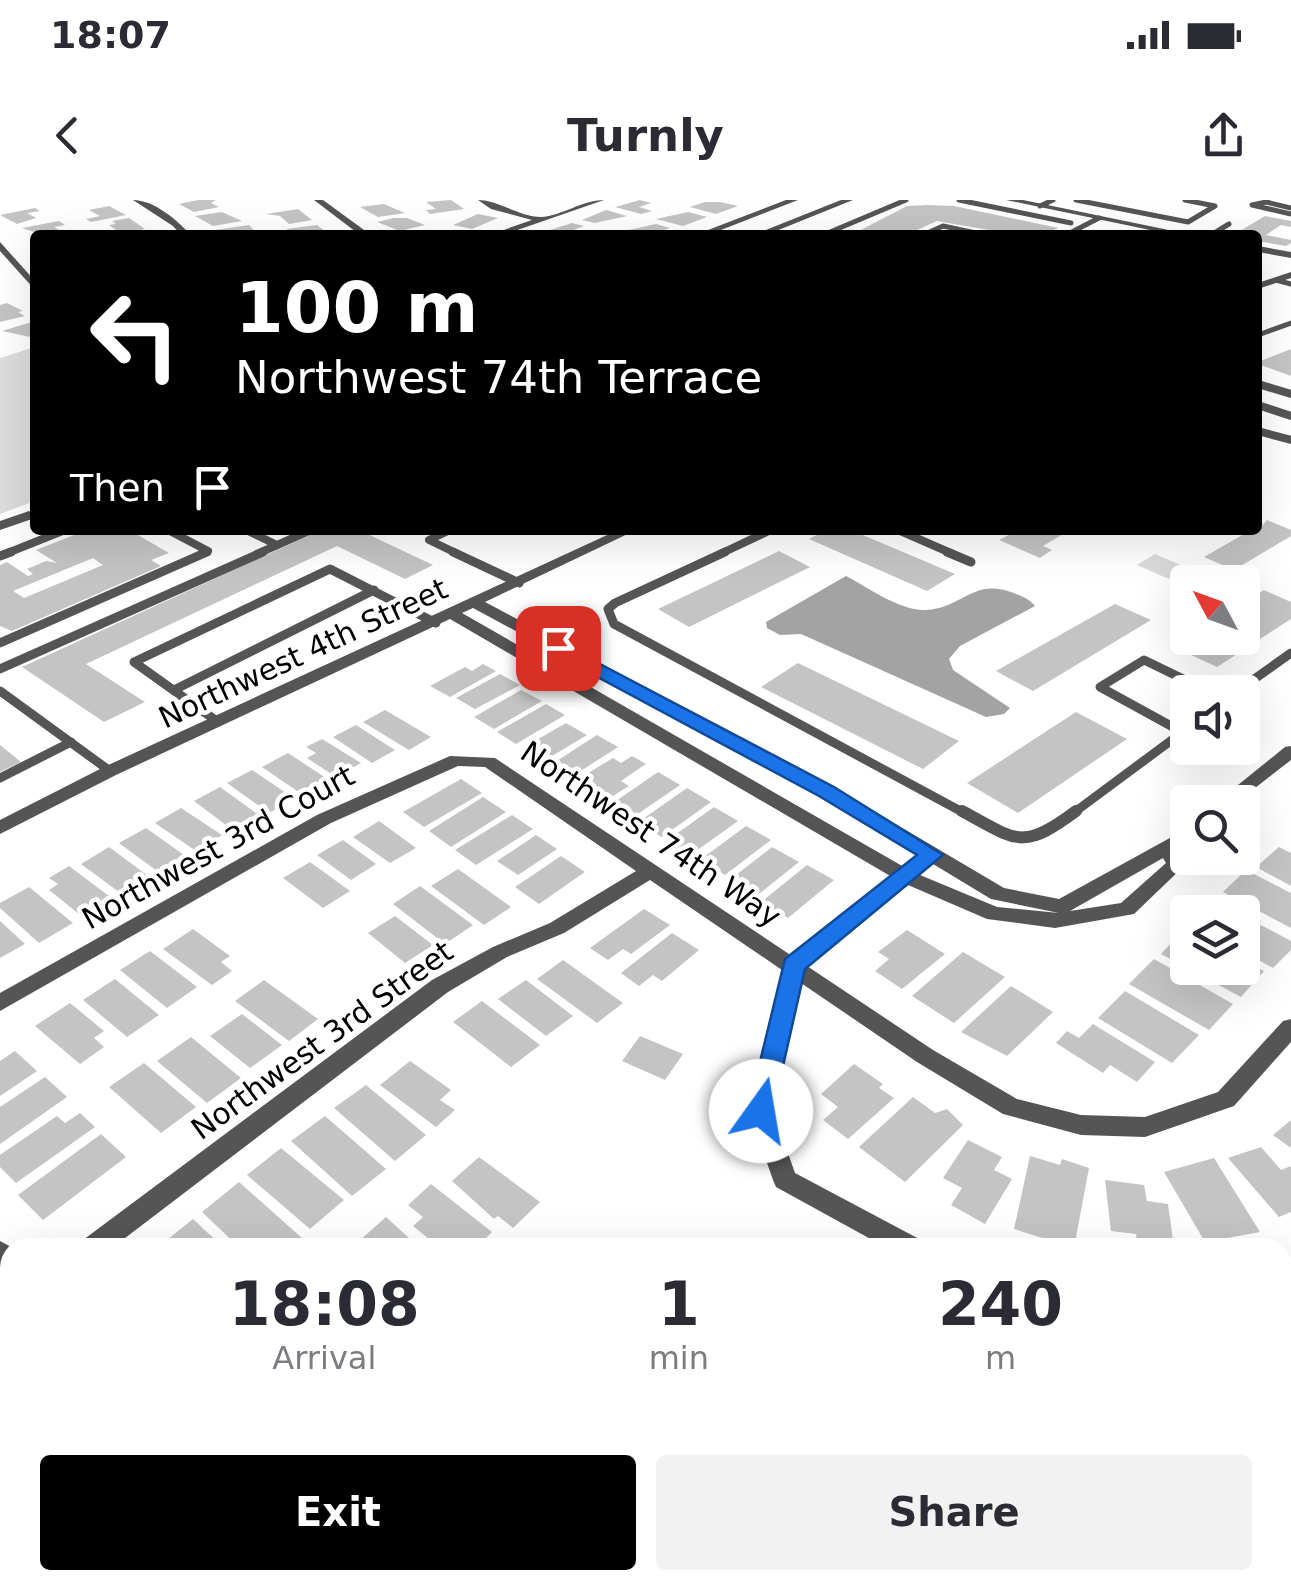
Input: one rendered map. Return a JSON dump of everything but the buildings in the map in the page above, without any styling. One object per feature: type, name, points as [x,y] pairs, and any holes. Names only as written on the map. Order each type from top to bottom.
[{"type":"street","points":[[137,200],[181,230]]},
{"type":"street","points":[[318,200],[359,230]]},
{"type":"street","points":[[482,200],[494,208],[542,219]]},
{"type":"street","points":[[509,230],[600,200]]},
{"type":"street","points":[[713,230],[794,200]]},
{"type":"street","points":[[771,230],[849,200]]},
{"type":"street","points":[[1010,200],[1149,230]]},
{"type":"street","points":[[0,244],[30,281]]},
{"type":"street","points":[[1262,250],[1288,253]]},
{"type":"street","points":[[1262,285],[1291,275]]},
{"type":"street","points":[[0,526],[30,515]]},
{"type":"street","points":[[605,535],[612,538]]},
{"type":"street","name":"Northwest 4th Street","points":[[0,828],[110,771],[478,604],[618,535]]},
{"type":"street","points":[[445,619],[906,876],[994,914],[1055,921],[1126,909],[1176,864],[1168,849],[1139,861],[1062,906],[998,894],[827,792],[478,604]]},
{"type":"street","points":[[1248,785],[1291,751]]},
{"type":"street","name":"Northwest 3rd Court","points":[[0,1002],[324,819],[418,774],[456,760],[472,760]]},
{"type":"street","name":"Northwest 74th Way","points":[[472,760],[489,762],[924,1056],[1011,1106],[1081,1125],[1145,1127],[1226,1099],[1291,1027]]},
{"type":"street","points":[[893,1238],[785,1180],[761,1111],[794,965],[932,855]]},
{"type":"street","name":"Northwest 3rd Street","points":[[105,1238],[440,986],[500,952],[557,928],[650,870]]},
{"type":"lane","points":[[835,230],[906,200]]},
{"type":"lane","points":[[958,200],[1071,223]]},
{"type":"lane","points":[[1040,206],[1053,200]]},
{"type":"lane","points":[[1076,200],[1188,222],[1230,200]]},
{"type":"lane","points":[[1185,200],[1215,206]]},
{"type":"lane","points":[[1266,202],[1291,211],[1252,205],[1266,202]]},
{"type":"lane","points":[[1076,230],[1099,218]]},
{"type":"lane","points":[[1220,230],[1230,224]]},
{"type":"lane","points":[[934,230],[943,226],[962,230]]},
{"type":"lane","points":[[1276,280],[1291,284]]},
{"type":"lane","points":[[1262,334],[1291,323]]},
{"type":"lane","points":[[1262,385],[1291,394]]},
{"type":"lane","points":[[1262,406],[1291,416]]},
{"type":"lane","points":[[1262,432],[1291,440]]},
{"type":"lane","points":[[0,556],[52,535]]},
{"type":"lane","points":[[0,643],[208,551],[178,535]]},
{"type":"lane","points":[[256,535],[277,545]]},
{"type":"lane","points":[[0,669],[300,535]]},
{"type":"lane","points":[[440,535],[429,540],[519,583]]},
{"type":"lane","points":[[760,535],[615,603],[608,609],[609,617],[629,632],[1010,837],[1036,838],[1046,833],[1170,741]]},
{"type":"lane","points":[[909,535],[971,562]]},
{"type":"lane","points":[[218,722],[134,662],[330,569],[445,619]]},
{"type":"lane","points":[[174,690],[374,590]]},
{"type":"lane","points":[[1260,675],[1291,653]]},
{"type":"lane","points":[[1170,722],[1100,687],[1144,660],[1175,675]]},
{"type":"lane","points":[[1,693],[110,771]]},
{"type":"lane","points":[[0,778],[70,742]]},
{"type":"shaded area","points":[[30,349],[30,503],[0,514],[0,358]]},
{"type":"shaded area","points":[[1155,554],[1181,565],[1170,565],[1170,580],[1137,565]]},
{"type":"shaded area","points":[[846,576],[885,598],[916,609],[939,608],[989,589],[1001,589],[1031,602],[1035,606],[960,646],[949,659],[953,670],[1010,708],[1004,714],[986,717],[801,634],[780,635],[767,628],[766,622]]},
{"type":"route","points":[[558,648],[827,792],[932,855],[794,965],[761,1111]]}]
